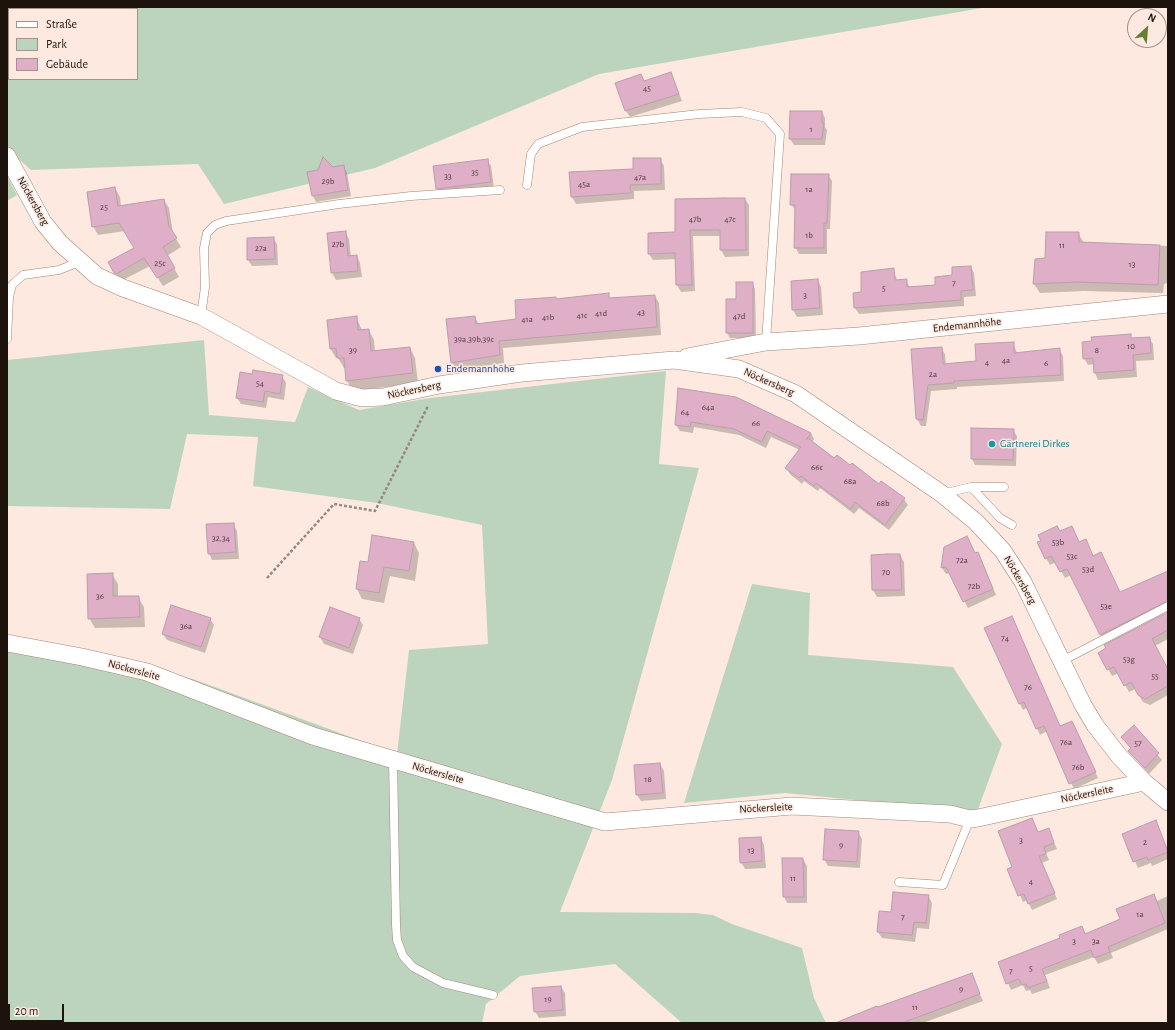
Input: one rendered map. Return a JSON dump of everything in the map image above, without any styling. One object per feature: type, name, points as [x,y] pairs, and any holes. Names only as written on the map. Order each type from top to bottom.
[{"type":"street","name":"Nöckersberg","points":[[7,156],[43,222],[60,243],[79,262],[97,276],[123,288],[201,316],[336,391],[362,398],[383,397],[439,385],[522,373],[674,360],[739,369],[796,394],[942,494],[976,522],[1003,551],[1023,582],[1083,706],[1120,756],[1144,782],[1168,802]]},
{"type":"street","name":"Endemannhöhe","points":[[674,360],[766,342],[859,336],[1168,304]]},
{"type":"street","name":"Nöckersleite","points":[[7,643],[82,657],[147,672],[313,736],[605,822],[792,806],[950,814],[970,819],[1144,782]]},
{"type":"lane","points":[[527,185],[531,154],[538,144],[582,127],[699,114],[742,112],[766,118],[780,134],[766,342]]},
{"type":"lane","points":[[201,316],[205,287],[204,248],[207,233],[215,225],[226,221],[339,204],[411,196],[500,190]]},
{"type":"lane","points":[[7,339],[9,297],[12,285],[23,275],[59,270],[79,262]]},
{"type":"lane","points":[[971,487],[1000,518],[1012,524]]},
{"type":"lane","points":[[942,494],[971,487],[1004,487]]},
{"type":"lane","points":[[1062,661],[1168,606]]},
{"type":"lane","points":[[393,760],[396,925],[397,940],[403,956],[413,967],[437,980],[463,989],[492,995]]},
{"type":"lane","points":[[899,882],[943,885],[970,819]]},
{"type":"path","points":[[267,578],[334,504],[375,511],[439,385]]},
{"type":"green space","points":[[988,7],[599,74],[375,168],[224,204],[198,164],[31,170],[7,149],[8,19],[8,80],[138,80],[138,8],[11,8]]},
{"type":"green space","points":[[7,176],[17,195],[7,201]]},
{"type":"green space","points":[[204,340],[209,415],[295,422],[308,387],[359,410],[430,398],[666,371],[659,464],[699,468],[612,780],[560,912],[695,913],[713,915],[732,924],[802,948],[814,998],[826,1023],[682,1023],[615,964],[520,976],[486,1004],[482,1023],[7,1023],[7,647],[193,679],[397,754],[409,650],[488,644],[482,525],[377,503],[253,486],[258,437],[187,434],[170,509],[7,506],[7,360]]},
{"type":"green space","points":[[752,584],[810,593],[808,655],[953,667],[1002,744],[977,812],[785,793],[684,803]]},
{"type":"building","points":[[671,72],[679,94],[625,111],[615,83],[641,74],[644,81]]},
{"type":"building","points":[[790,111],[822,111],[822,123],[824,123],[822,139],[789,139]]},
{"type":"building","points":[[323,157],[333,167],[344,165],[348,190],[312,196],[307,172],[318,170]]},
{"type":"building","points":[[633,158],[661,158],[661,184],[630,185],[631,193],[571,197],[569,172],[633,169]]},
{"type":"building","points":[[488,159],[491,182],[436,189],[433,166]]},
{"type":"building","points":[[791,174],[829,174],[827,223],[824,223],[824,248],[794,248],[795,205],[790,205]]},
{"type":"building","points":[[115,187],[118,206],[164,199],[169,226],[177,238],[163,247],[175,268],[157,278],[144,258],[116,274],[114,273],[108,262],[134,248],[119,223],[92,227],[87,192]]},
{"type":"building","points":[[745,198],[746,250],[720,250],[720,230],[690,230],[692,285],[676,285],[675,253],[648,254],[648,233],[675,232],[675,199]]},
{"type":"building","points":[[346,231],[348,256],[357,255],[358,271],[331,273],[327,233]]},
{"type":"building","points":[[1046,232],[1079,232],[1079,242],[1160,245],[1158,285],[1078,282],[1033,284],[1035,259],[1045,258]]},
{"type":"building","points":[[274,237],[275,259],[247,260],[247,238]]},
{"type":"building","points":[[971,266],[973,290],[961,291],[961,300],[854,308],[853,293],[861,292],[861,272],[894,268],[895,280],[907,279],[907,287],[935,285],[935,277],[952,275],[952,267]]},
{"type":"building","points":[[818,279],[820,308],[792,310],[791,281]]},
{"type":"building","points":[[736,282],[753,282],[753,333],[726,333],[726,299],[736,299]]},
{"type":"building","points":[[609,293],[609,298],[655,295],[657,327],[499,341],[500,355],[451,363],[446,319],[475,316],[476,324],[516,319],[515,300],[556,297],[556,299]]},
{"type":"building","points":[[357,316],[358,330],[369,329],[371,351],[410,347],[413,373],[346,381],[344,358],[337,358],[336,348],[330,349],[327,320]]},
{"type":"building","points":[[1131,334],[1131,338],[1150,337],[1151,353],[1133,355],[1134,370],[1094,373],[1093,358],[1083,359],[1082,342],[1092,341],[1091,337]]},
{"type":"building","points":[[1014,342],[1014,353],[1060,348],[1061,375],[954,381],[954,383],[928,385],[923,420],[916,419],[911,349],[942,347],[943,364],[976,361],[975,344]]},
{"type":"building","points":[[253,370],[283,375],[280,394],[265,391],[263,402],[236,398],[240,372],[252,374]]},
{"type":"building","points":[[678,388],[736,397],[811,433],[806,440],[808,438],[834,458],[837,455],[850,465],[852,463],[879,484],[881,481],[905,498],[885,525],[855,502],[851,509],[816,483],[814,486],[801,476],[799,478],[785,468],[801,447],[767,431],[762,442],[734,429],[691,422],[690,427],[675,425]]},
{"type":"building","name":"Gärtnerei Dirkes","points":[[971,428],[1014,429],[1013,460],[971,459]]},
{"type":"building","points":[[234,523],[236,552],[208,554],[206,524]]},
{"type":"building","points":[[1057,526],[1060,531],[1072,526],[1079,542],[1086,539],[1093,556],[1101,552],[1120,592],[1168,571],[1168,601],[1100,635],[1067,569],[1060,572],[1051,556],[1045,559],[1037,542],[1041,541],[1038,535]]},
{"type":"building","points":[[372,535],[414,542],[409,571],[384,567],[379,593],[356,589],[360,561],[368,562]]},
{"type":"building","points":[[967,536],[975,553],[978,552],[993,589],[963,602],[946,567],[941,568],[944,547]]},
{"type":"building","points":[[900,554],[902,590],[872,590],[871,555]]},
{"type":"building","points":[[113,573],[113,596],[139,596],[140,617],[88,619],[87,574]]},
{"type":"building","points":[[171,605],[211,618],[201,647],[162,634]]},
{"type":"building","points":[[330,607],[360,618],[349,648],[319,637]]},
{"type":"building","points":[[1168,612],[1168,630],[1152,639],[1168,669],[1168,686],[1145,699],[1138,695],[1131,682],[1124,686],[1114,667],[1107,670],[1098,653],[1106,648],[1104,645]]},
{"type":"building","points":[[1012,616],[1060,726],[1072,721],[1096,772],[1069,784],[1044,726],[1036,729],[1024,702],[1019,704],[984,628]]},
{"type":"building","points":[[1134,725],[1159,753],[1145,768],[1128,751],[1131,748],[1121,737]]},
{"type":"building","points":[[660,763],[663,793],[636,795],[634,765]]},
{"type":"building","points":[[1032,818],[1038,832],[1049,828],[1054,843],[1044,847],[1046,854],[1039,856],[1055,893],[1028,904],[1024,894],[1018,896],[1007,869],[1012,867],[998,831]]},
{"type":"building","points":[[1156,820],[1168,852],[1148,860],[1147,857],[1133,862],[1122,834]]},
{"type":"building","points":[[825,829],[859,831],[857,862],[823,860]]},
{"type":"building","points":[[761,837],[762,861],[740,863],[739,838]]},
{"type":"building","points":[[782,858],[803,858],[804,897],[783,897]]},
{"type":"building","points":[[893,892],[929,895],[926,923],[914,922],[912,935],[877,932],[879,911],[891,912]]},
{"type":"building","points":[[1154,894],[1165,923],[1108,947],[1110,952],[1094,958],[1091,950],[1042,969],[1047,981],[1028,988],[1026,984],[1022,985],[1019,979],[1006,984],[998,962],[1060,938],[1059,935],[1082,926],[1085,934],[1111,923],[1120,919],[1116,909]]},
{"type":"building","points":[[972,973],[980,994],[902,1023],[835,1023],[877,1006],[878,1007]]},
{"type":"building","points":[[561,986],[563,1010],[534,1012],[532,988]]},
{"type":"place","name":"Endemannhöhe","points":[[438,369]]},
{"type":"place","name":"Gärtnerei Dirkes","points":[[992,444]]}]
